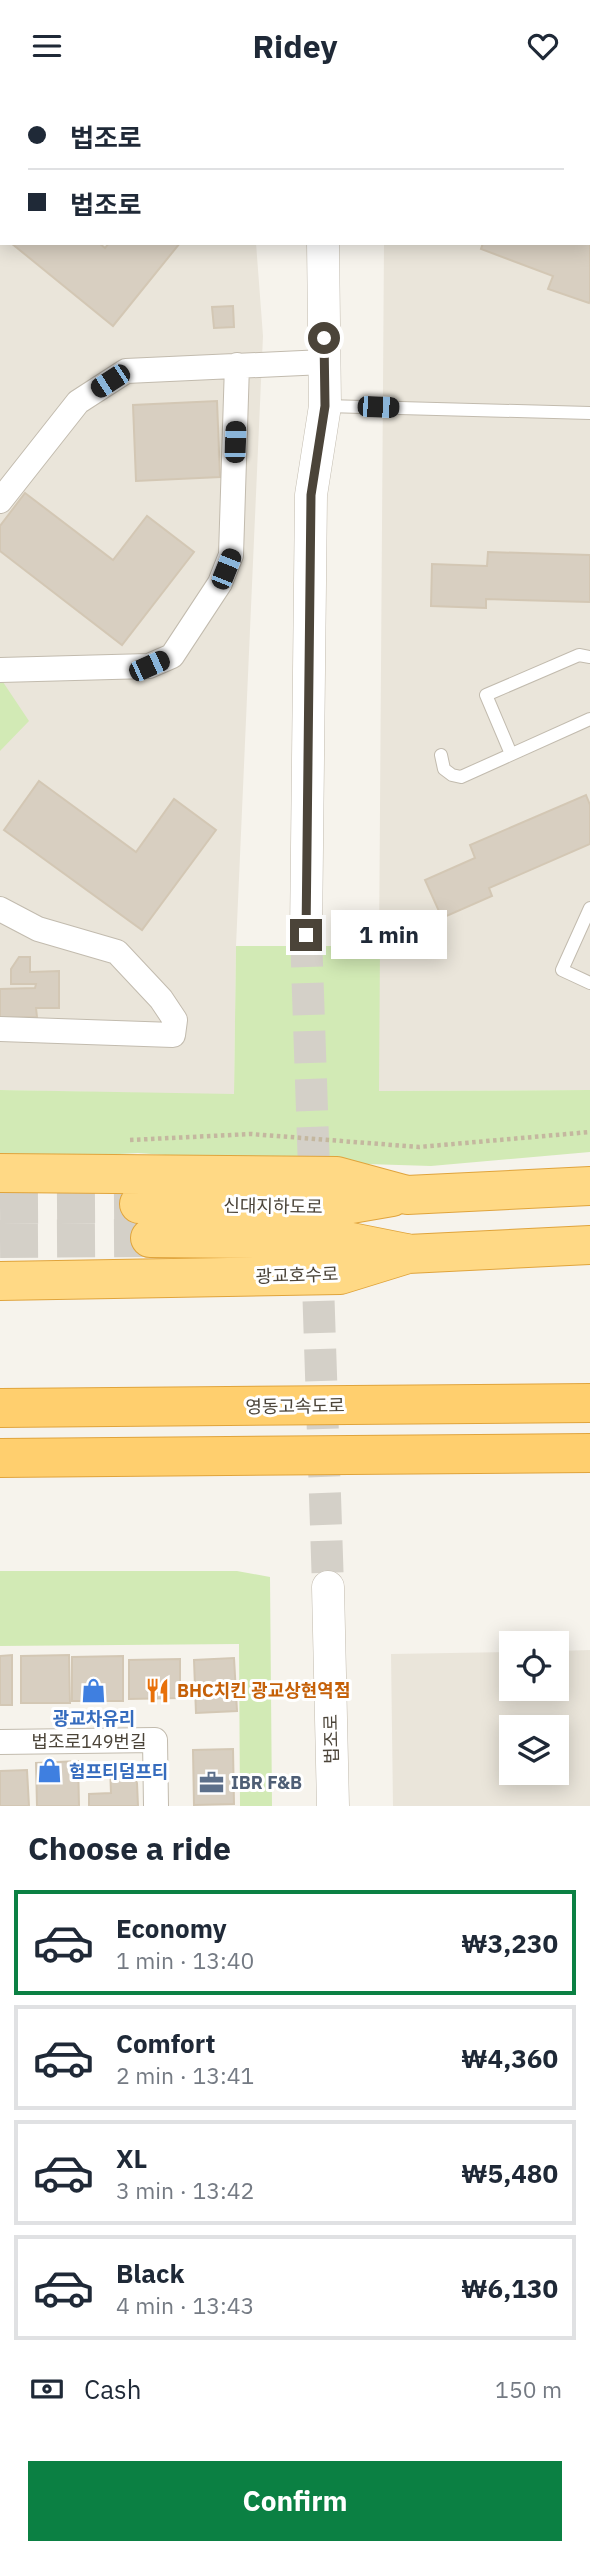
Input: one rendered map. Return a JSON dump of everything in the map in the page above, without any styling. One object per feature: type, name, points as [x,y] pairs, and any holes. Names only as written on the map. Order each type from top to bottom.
[{"type":"highway","points":[[0,1173],[337,1176],[407,1195],[590,1185]]},
{"type":"highway","name":"신대지하도로","points":[[407,1195],[334,1207],[144,1221],[341,1240],[408,1254]]},
{"type":"highway","name":"광교호수로","points":[[0,1281],[340,1275],[408,1254],[590,1245]]},
{"type":"highway","name":"영동고속도로","points":[[0,1408],[590,1403]]},
{"type":"highway","points":[[0,1458],[590,1453]]},
{"type":"street","points":[[306,935],[311,495],[325,406],[323,245]]},
{"type":"street","points":[[0,501],[78,402],[126,371],[324,362]]},
{"type":"street","points":[[0,670],[149,666],[172,656],[220,583],[231,555],[237,365]]},
{"type":"street","points":[[0,909],[38,929],[117,952],[161,999],[175,1020],[173,1035],[0,1029]]},
{"type":"street","name":"법조로","points":[[328,1587],[333,1806]]},
{"type":"street","name":"법조로149번길","points":[[0,1742],[155,1740],[156,1806]]},
{"type":"lane","points":[[325,406],[590,413]]},
{"type":"lane","points":[[512,754],[486,695],[579,655],[590,657]]},
{"type":"lane","points":[[441,755],[444,769],[461,777],[590,719]]},
{"type":"lane","points":[[590,908],[562,970],[590,983]]},
{"type":"path","points":[[122,1140],[251,1134],[419,1147],[590,1132]]},
{"type":"shaded area","points":[[0,245],[256,245],[263,336],[236,946],[234,1095],[0,1090]]},
{"type":"shaded area","points":[[384,245],[590,245],[590,1090],[378,1091]]},
{"type":"shaded area","points":[[590,1650],[590,1806],[393,1806],[391,1654],[499,1652],[499,1701],[569,1701],[569,1651]]},
{"type":"green space","points":[[0,682],[3,682],[29,721],[0,751]]},
{"type":"green space","points":[[236,946],[380,946],[379,1091],[590,1090],[590,1152],[431,1166],[234,1160],[138,1153],[65,1157],[0,1155],[0,1090],[234,1094]]},
{"type":"green space","points":[[0,1571],[237,1571],[270,1577],[272,1806],[240,1806],[239,1644],[0,1646]]},
{"type":"building","points":[[13,245],[101,245],[105,248],[107,245],[178,245],[113,326]]},
{"type":"building","points":[[482,245],[590,245],[590,301],[589,303],[548,289],[553,276],[481,249]]},
{"type":"building","points":[[233,306],[234,327],[214,328],[212,307]]},
{"type":"building","points":[[217,401],[220,477],[136,481],[133,405]]},
{"type":"building","points":[[25,493],[113,560],[147,516],[194,552],[122,645],[0,551],[0,526]]},
{"type":"building","points":[[488,552],[590,555],[590,602],[486,599],[486,608],[431,606],[432,564],[487,566]]},
{"type":"building","points":[[39,781],[136,852],[174,799],[216,830],[142,930],[4,830]]},
{"type":"building","points":[[586,795],[590,805],[590,844],[489,888],[492,896],[442,918],[425,880],[475,858],[470,845]]},
{"type":"building","points":[[19,957],[30,957],[30,972],[59,971],[59,1008],[36,1008],[37,1017],[0,1018],[0,989],[35,988],[36,984],[11,984],[11,969]]},
{"type":"building","points":[[12,1655],[12,1705],[0,1705],[0,1656]]},
{"type":"building","points":[[69,1655],[70,1703],[21,1703],[21,1656]]},
{"type":"building","points":[[123,1656],[123,1701],[72,1701],[72,1657]]},
{"type":"building","points":[[234,1658],[237,1711],[196,1713],[194,1660]]},
{"type":"building","points":[[180,1659],[180,1698],[129,1699],[129,1660]]},
{"type":"building","points":[[233,1749],[234,1804],[194,1805],[193,1750]]},
{"type":"building","points":[[78,1761],[79,1806],[37,1806],[36,1763]]},
{"type":"building","points":[[110,1766],[119,1766],[133,1775],[137,1783],[138,1806],[89,1806],[89,1794],[111,1793]]},
{"type":"building","points":[[27,1770],[29,1806],[0,1806],[0,1771]]},
{"type":"tunnel","points":[[306,935],[315,1198]]},
{"type":"tunnel","points":[[0,1205],[139,1204]]},
{"type":"tunnel","points":[[0,1239],[150,1238]]},
{"type":"tunnel","points":[[317,1253],[328,1587]]},
{"type":"place","name":"BHC치킨 광교상현역점","points":[[157,1690]]},
{"type":"place","name":"광교차유리","points":[[94,1691]]},
{"type":"place","name":"험프티덤프티","points":[[49,1771]]},
{"type":"place","name":"IBR F&B","points":[[211,1782]]},
{"type":"route","points":[[306,935],[311,495],[325,406],[324,338]]}]
